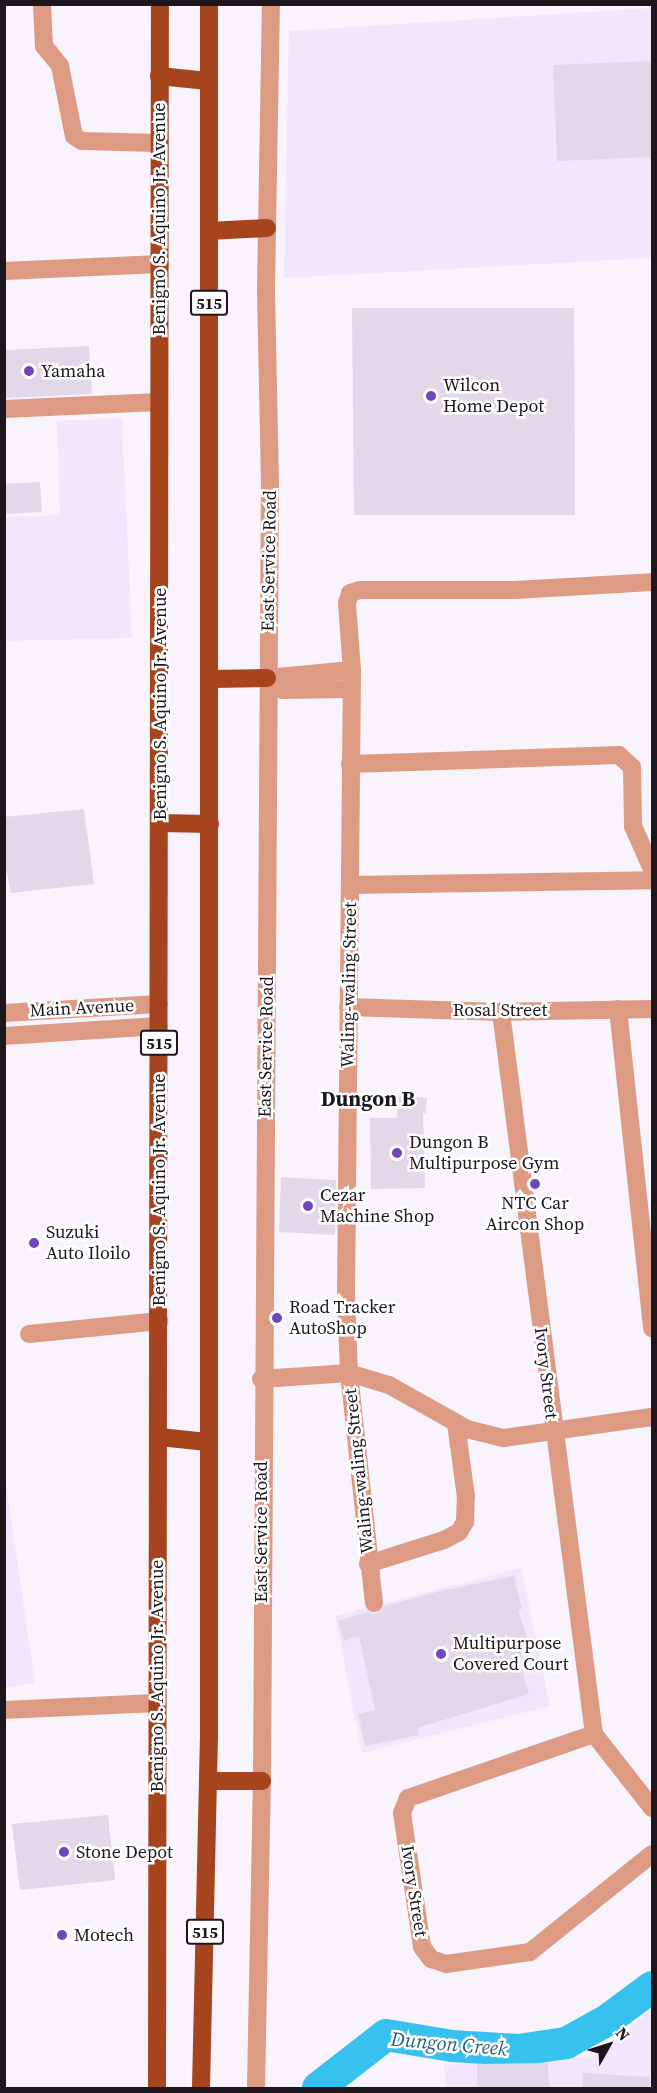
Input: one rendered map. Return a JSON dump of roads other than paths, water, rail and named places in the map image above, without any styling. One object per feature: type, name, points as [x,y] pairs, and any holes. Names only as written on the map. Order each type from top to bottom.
[{"type":"highway","name":"Benigno S. Aquino Jr. Avenue","points":[[157,2085],[156,1703],[160,1437],[160,264],[158,142],[160,4]]},
{"type":"highway","name":"515","points":[[201,2086],[209,1781],[207,1442],[211,679],[209,4]]},
{"type":"highway","points":[[159,76],[208,81]]},
{"type":"highway","points":[[209,231],[267,228]]},
{"type":"highway","points":[[211,679],[267,678]]},
{"type":"highway","points":[[160,822],[210,824]]},
{"type":"highway","points":[[160,1437],[207,1442]]},
{"type":"highway","points":[[209,1781],[262,1781]]},
{"type":"street","points":[[42,4],[44,46],[60,66],[74,136],[82,141],[158,142]]},
{"type":"street","name":"East Service Road","points":[[256,2087],[262,1781],[261,1378],[267,678],[267,228],[271,4]]},
{"type":"street","points":[[4,271],[160,264]]},
{"type":"street","points":[[4,409],[159,402]]},
{"type":"street","name":"Waling-waling Street","points":[[374,1603],[349,1373],[348,1008],[352,670],[347,603],[350,593],[360,590],[515,590],[652,582]]},
{"type":"street","points":[[267,678],[352,670]]},
{"type":"street","points":[[267,678],[283,690],[351,689]]},
{"type":"street","points":[[350,764],[619,755],[632,767],[633,826],[652,869]]},
{"type":"street","points":[[350,885],[652,880]]},
{"type":"street","name":"Main Avenue","points":[[4,1013],[159,1004]]},
{"type":"street","name":"Rosal Street","points":[[348,1008],[501,1012],[652,1009]]},
{"type":"street","points":[[618,1009],[652,1328]]},
{"type":"street","name":"Ivory Street","points":[[501,1012],[594,1734],[408,1798],[402,1813],[422,1947],[431,1959],[446,1964],[530,1952],[652,1854]]},
{"type":"street","name":"Main Avenue","points":[[4,1036],[159,1026]]},
{"type":"street","points":[[30,1334],[159,1321]]},
{"type":"street","points":[[261,1378],[349,1373],[389,1385],[456,1423],[504,1438],[652,1417]]},
{"type":"street","points":[[368,1564],[444,1540],[459,1532],[465,1522],[466,1497],[456,1423]]},
{"type":"street","points":[[4,1710],[156,1703]]},
{"type":"street","points":[[594,1734],[652,1808]]},
{"type":"waterway","name":"Dungon Creek","points":[[318,2088],[386,2035],[452,2046],[519,2050],[566,2043],[606,2021],[652,1987]]},
{"type":"place","name":"Yamaha","points":[[29,371]]},
{"type":"place","name":"Wilcon Home Depot","points":[[431,396]]},
{"type":"place","name":"Dungon B Multipurpose Gym","points":[[397,1153]]},
{"type":"place","name":"NTC Car Aircon Shop","points":[[535,1184]]},
{"type":"place","name":"Cezar Machine Shop","points":[[308,1206]]},
{"type":"place","name":"Suzuki Auto Iloilo","points":[[34,1243]]},
{"type":"place","name":"Road Tracker AutoShop","points":[[277,1318]]},
{"type":"place","name":"Multipurpose Covered Court","points":[[441,1654]]},
{"type":"place","name":"Stone Depot","points":[[64,1852]]},
{"type":"place","name":"Motech","points":[[62,1935]]},
{"type":"district","name":"Dungon B","points":[[368,1099]]}]
